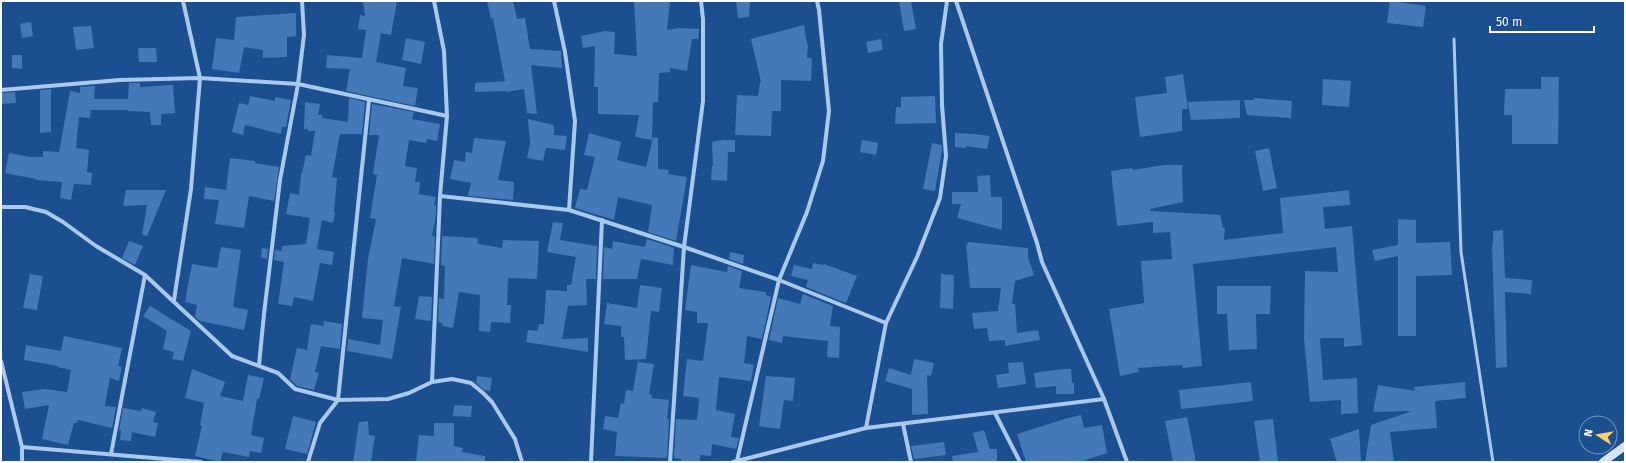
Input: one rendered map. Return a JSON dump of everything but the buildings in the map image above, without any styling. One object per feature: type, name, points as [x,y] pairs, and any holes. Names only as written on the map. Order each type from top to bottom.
[{"type":"main road","points":[[1603,462],[1625,446]]},
{"type":"street","points":[[174,300],[191,189],[200,78],[183,1]]},
{"type":"street","points":[[259,365],[280,180],[298,84],[304,35],[302,1]]},
{"type":"street","points":[[432,382],[440,196],[447,116],[444,51],[434,1]]},
{"type":"street","points":[[554,1],[565,52],[575,121],[569,210]]},
{"type":"street","points":[[670,462],[684,247],[703,101],[703,19],[701,1]]},
{"type":"street","points":[[817,1],[828,111],[823,162],[807,212],[778,280],[735,461],[866,428],[1104,399]]},
{"type":"street","points":[[866,428],[886,323],[917,257],[940,198],[946,156],[942,106],[941,44],[947,1]]},
{"type":"street","points":[[956,1],[1042,262],[1104,399],[1127,462]]},
{"type":"street","points":[[1,90],[120,80],[200,78],[298,84],[447,116]]},
{"type":"street","points":[[308,462],[320,424],[338,400],[369,100]]},
{"type":"street","points":[[440,196],[569,210],[684,247],[778,280],[886,323]]},
{"type":"street","points":[[1,207],[25,207],[46,212],[64,222],[96,246],[145,275],[174,300],[232,356],[278,373],[295,389],[338,400],[388,399],[432,382],[452,379],[471,383],[492,402],[515,439],[522,462]]},
{"type":"street","points":[[591,462],[602,220]]},
{"type":"street","points":[[111,454],[145,275]]},
{"type":"street","points":[[1,361],[22,447],[22,462]]},
{"type":"street","points":[[995,413],[1020,462]]},
{"type":"street","points":[[903,424],[911,462]]},
{"type":"street","points":[[22,447],[201,462]]},
{"type":"lane","points":[[1454,39],[1461,252],[1493,462]]}]
